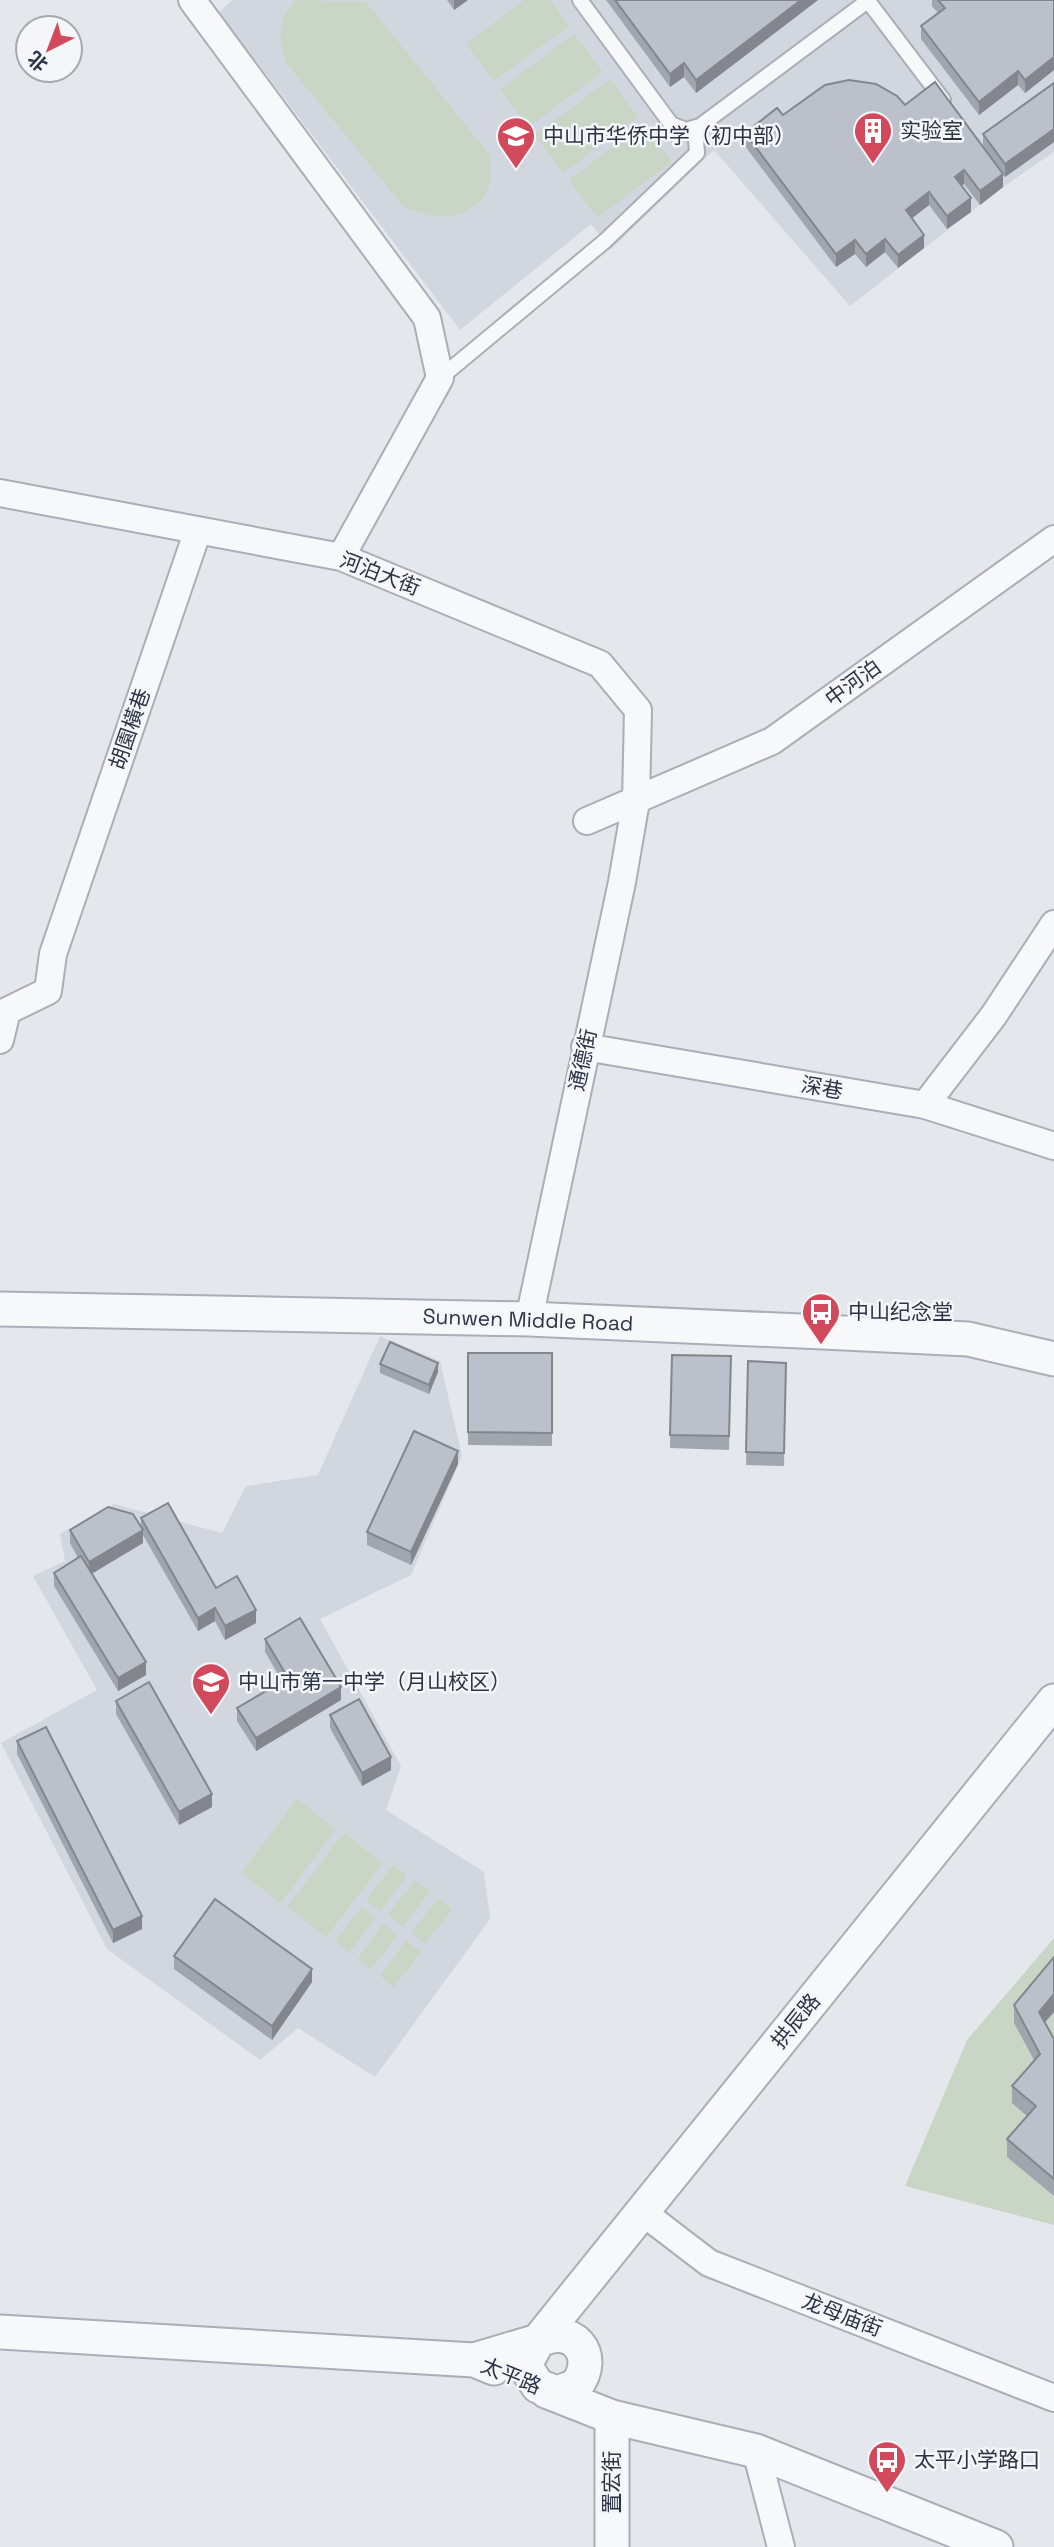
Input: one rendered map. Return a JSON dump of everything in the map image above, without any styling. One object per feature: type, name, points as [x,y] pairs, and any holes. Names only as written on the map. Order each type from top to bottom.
[{"type":"street","points":[[192,0],[427,318],[440,378],[341,557]]},
{"type":"street","name":"河泊大街","points":[[0,493],[341,557],[600,664],[638,710],[636,801]]},
{"type":"street","name":"胡園橫巷","points":[[0,1040],[7,1011],[48,991],[52,954],[198,530]]},
{"type":"street","name":"中河泊","points":[[587,821],[772,741],[1053,541]]},
{"type":"street","name":"通德街","points":[[530,1319],[585,1047],[622,882],[636,801]]},
{"type":"street","points":[[925,1105],[994,1014],[1054,924]]},
{"type":"street","name":"深巷","points":[[585,1047],[925,1105],[1054,1146]]},
{"type":"street","name":"Sunwen Middle Road","points":[[0,1309],[530,1319],[968,1339],[1054,1359]]},
{"type":"street","name":"拱辰路","points":[[552,2339],[569,2302],[1054,1700]]},
{"type":"street","name":"龙母庙街","points":[[641,2211],[709,2263],[1054,2398]]},
{"type":"street","name":"太平路","points":[[0,2332],[474,2360],[609,2415],[756,2451],[996,2547]]},
{"type":"street","points":[[552,2339],[531,2349],[527,2369],[547,2390],[576,2386],[586,2369]]},
{"type":"street","points":[[474,2360],[552,2339],[582,2349],[586,2369],[609,2415]]},
{"type":"street","name":"置宏街","points":[[609,2415],[612,2547]]},
{"type":"street","points":[[756,2451],[781,2547]]},
{"type":"lane","points":[[580,0],[671,124],[686,130],[695,128],[868,1],[951,111]]},
{"type":"lane","points":[[440,378],[605,241],[697,153],[695,128]]},
{"type":"shaded area","name":"中山市华侨中学（初中部）","points":[[232,0],[1054,0],[1054,152],[1003,187],[850,306],[714,150],[611,249],[591,224],[460,330],[219,12]]},
{"type":"shaded area","name":"中山市第一中学（月山校区）","points":[[380,1336],[440,1361],[462,1456],[411,1575],[320,1619],[401,1766],[386,1810],[484,1872],[490,1919],[375,2077],[298,2028],[260,2060],[107,1949],[1,1743],[97,1690],[33,1576],[65,1561],[60,1534],[114,1504],[222,1533],[246,1486],[318,1475]]},
{"type":"green space","points":[[297,0],[366,2],[489,154],[491,176],[489,187],[482,199],[473,207],[451,216],[427,215],[403,206],[285,61],[281,44],[282,20]]},
{"type":"green space","points":[[524,0],[550,0],[569,26],[494,81],[466,44]]},
{"type":"green space","points":[[574,34],[603,72],[528,127],[500,89]]},
{"type":"green space","points":[[610,79],[638,117],[563,173],[535,135]]},
{"type":"green space","points":[[644,124],[672,162],[597,218],[569,180]]},
{"type":"green space","points":[[297,1799],[336,1829],[280,1903],[241,1873]]},
{"type":"green space","points":[[344,1833],[383,1863],[326,1937],[287,1907]]},
{"type":"green space","points":[[393,1865],[407,1876],[381,1911],[366,1900]]},
{"type":"green space","points":[[415,1880],[430,1891],[403,1927],[388,1915]]},
{"type":"green space","points":[[438,1898],[452,1909],[425,1944],[411,1933]]},
{"type":"green space","points":[[361,1907],[376,1917],[349,1953],[335,1942]]},
{"type":"green space","points":[[383,1924],[398,1935],[371,1970],[357,1960]]},
{"type":"green space","points":[[1054,1938],[1054,2225],[905,2186],[967,2040]]},
{"type":"green space","points":[[406,1940],[421,1952],[394,1987],[380,1976]]},
{"type":"building","points":[[615,0],[801,0],[696,80],[684,63],[670,74]]},
{"type":"building","points":[[938,0],[1054,0],[1054,57],[1025,80],[1018,71],[979,102],[921,26],[945,8]]},
{"type":"building","name":"实验室","points":[[849,80],[876,84],[897,96],[905,105],[935,82],[1003,174],[980,191],[964,170],[955,177],[971,198],[947,216],[929,192],[906,210],[924,235],[898,255],[885,239],[866,254],[855,240],[836,254],[745,133],[777,108],[783,115],[825,85]]},
{"type":"building","points":[[1054,83],[1054,129],[1005,164],[983,134]]},
{"type":"building","points":[[390,1342],[438,1363],[429,1385],[380,1364]]},
{"type":"building","points":[[468,1353],[552,1353],[552,1433],[468,1432]]},
{"type":"building","points":[[672,1355],[731,1356],[729,1436],[670,1435]]},
{"type":"building","points":[[748,1361],[786,1363],[784,1453],[746,1452]]},
{"type":"building","points":[[414,1431],[458,1451],[411,1552],[367,1532]]},
{"type":"building","points":[[168,1503],[216,1588],[237,1576],[256,1610],[225,1626],[215,1608],[198,1618],[141,1518]]},
{"type":"building","points":[[108,1507],[133,1514],[143,1530],[89,1562],[70,1530]]},
{"type":"building","points":[[81,1556],[146,1662],[118,1678],[54,1573]]},
{"type":"building","points":[[300,1618],[341,1687],[256,1738],[237,1708],[288,1678],[265,1639]]},
{"type":"building","points":[[149,1682],[212,1794],[179,1812],[116,1701]]},
{"type":"building","points":[[359,1699],[391,1757],[362,1773],[330,1715]]},
{"type":"building","points":[[46,1727],[142,1916],[113,1930],[17,1741]]},
{"type":"building","points":[[215,1899],[312,1969],[272,2026],[174,1956]]},
{"type":"building","points":[[1054,1957],[1054,1994],[1039,2012],[1054,2039],[1054,2179],[1007,2139],[1036,2106],[1012,2086],[1040,2054],[1014,2005]]},
{"type":"place","name":"实验室","points":[[873,165]]},
{"type":"place","name":"中山市华侨中学（初中部）","points":[[516,170]]},
{"type":"place","name":"中山纪念堂","points":[[821,1346]]},
{"type":"place","name":"中山市第一中学（月山校区）","points":[[211,1716]]},
{"type":"place","name":"太平小学路口","points":[[887,2494]]}]
